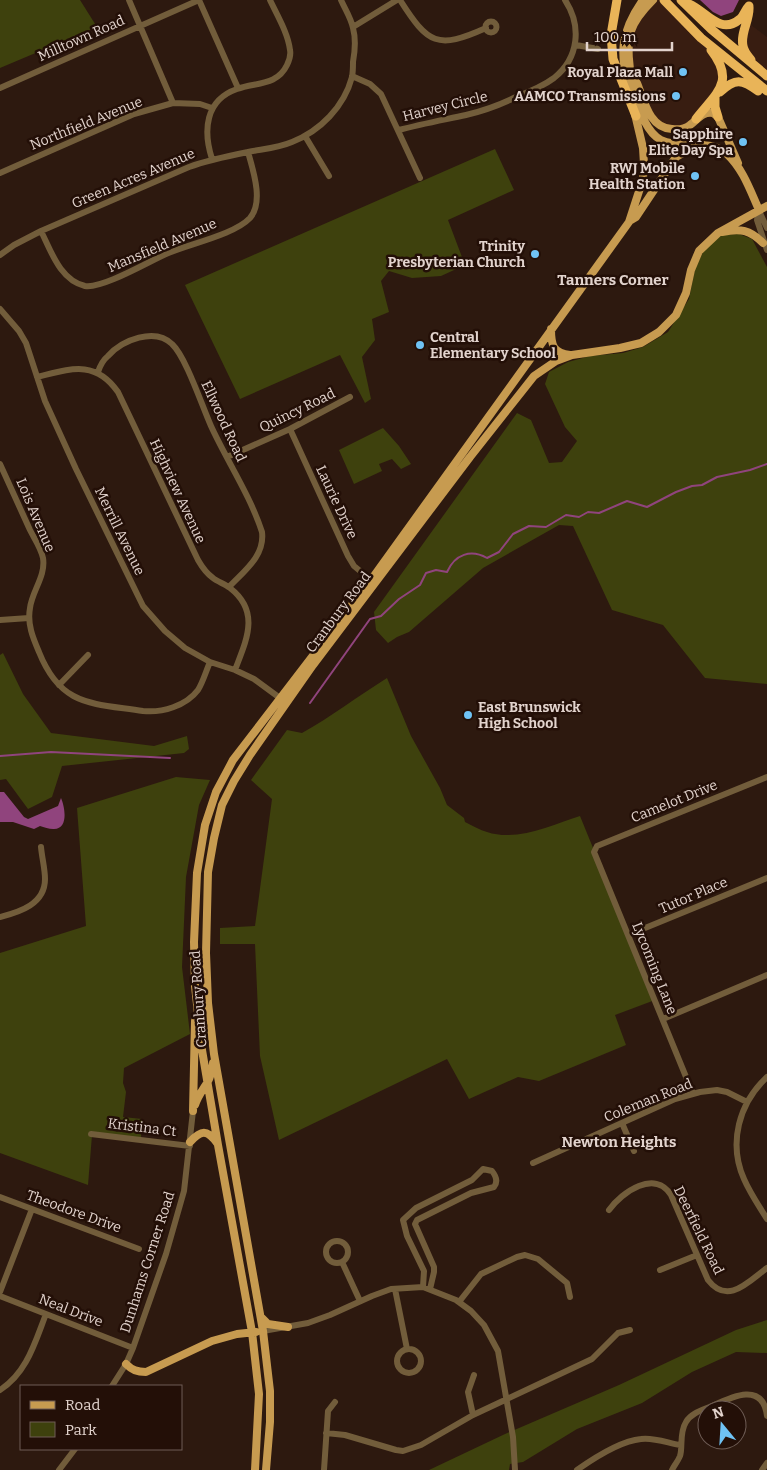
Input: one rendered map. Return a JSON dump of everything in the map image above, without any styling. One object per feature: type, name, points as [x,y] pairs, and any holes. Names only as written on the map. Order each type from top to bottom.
[{"type":"highway","points":[[617,0],[611,35],[613,59],[636,116]]},
{"type":"highway","points":[[664,0],[701,38],[767,92]]},
{"type":"highway","points":[[682,1],[696,7],[711,20],[725,25],[739,20],[750,3]]},
{"type":"highway","points":[[682,1],[711,29],[767,76]]},
{"type":"highway","points":[[750,3],[750,16],[742,39],[743,47],[752,65]]},
{"type":"highway","points":[[701,38],[722,67],[722,82],[716,96],[715,107],[718,117]]},
{"type":"highway","points":[[696,119],[710,101],[730,83],[736,81],[746,82],[759,92],[767,92]]},
{"type":"main road","name":"Cranbury Road","points":[[255,1470],[259,1394],[252,1332],[202,1050],[195,986],[194,942],[197,872],[205,825],[216,792],[233,760],[371,580],[631,220],[644,164],[643,148],[624,71],[622,52],[626,31],[634,14],[647,1]]},
{"type":"main road","name":"Cranbury Road","points":[[266,1470],[270,1422],[270,1391],[263,1331],[214,1054],[208,1003],[206,953],[208,872],[222,805],[250,755],[313,665],[470,457],[534,376],[556,361],[572,356],[641,343],[659,332],[676,315],[686,294],[691,270],[699,251],[718,233],[759,210],[743,174],[726,153],[703,145],[673,145],[660,140],[651,133],[641,115],[628,48],[631,30],[647,1]]},
{"type":"main road","points":[[629,60],[647,110],[653,120],[662,127],[679,129],[688,126],[704,113],[713,113],[718,117],[743,174]]},
{"type":"main road","points":[[631,220],[636,217],[676,157],[688,150],[703,145]]},
{"type":"main road","points":[[759,210],[767,206]]},
{"type":"main road","points":[[718,233],[742,230],[753,233],[765,246]]},
{"type":"main road","points":[[551,329],[553,346],[562,354],[572,356]]},
{"type":"main road","points":[[193,1111],[195,986]]},
{"type":"main road","points":[[193,1111],[197,1098],[208,1084],[213,1072],[214,1054]]},
{"type":"main road","points":[[190,1144],[196,1135],[203,1132],[208,1133],[218,1145]]},
{"type":"main road","points":[[260,1314],[262,1319],[268,1324],[288,1327]]},
{"type":"main road","points":[[126,1364],[138,1372],[146,1372],[212,1341],[237,1334],[263,1331]]},
{"type":"street","points":[[129,0],[173,103]]},
{"type":"street","points":[[199,0],[238,88]]},
{"type":"street","name":"Milltown Road","points":[[0,88],[199,0]]},
{"type":"street","points":[[212,159],[207,136],[208,118],[212,108],[228,93],[238,88],[272,80],[285,69],[289,62],[290,51],[288,43],[270,0]]},
{"type":"street","name":"Green Acres Avenue","points":[[0,255],[14,245],[41,231],[166,177],[212,159],[273,148],[305,136],[326,121],[339,105],[352,76],[355,50],[353,28],[341,0]]},
{"type":"street","points":[[353,28],[398,0],[415,24],[433,38],[448,41],[458,40],[486,28]]},
{"type":"street","points":[[565,0],[575,22],[576,45],[598,49]]},
{"type":"street","name":"Harvey Circle","points":[[399,130],[489,108],[542,86],[563,70],[576,45]]},
{"type":"street","points":[[352,76],[370,84],[381,94],[420,178]]},
{"type":"street","name":"Northfield Avenue","points":[[0,172],[134,114],[173,103],[200,104],[212,108]]},
{"type":"street","points":[[305,136],[329,176]]},
{"type":"street","name":"Mansfield Avenue","points":[[41,231],[60,268],[71,279],[86,286],[100,285],[168,253],[199,243],[237,227],[251,217],[257,201],[256,178],[248,152]]},
{"type":"street","points":[[759,210],[767,228]]},
{"type":"street","points":[[759,210],[757,220],[765,246]]},
{"type":"street","name":"Merrill Avenue","points":[[0,309],[19,331],[26,343],[45,401],[76,470],[138,596],[154,619],[185,648],[210,662],[254,679],[287,703]]},
{"type":"street","name":"Ellwood Road","points":[[98,372],[107,356],[117,348],[142,337],[155,336],[166,339],[179,352],[260,526],[263,538],[258,555],[229,587]]},
{"type":"street","points":[[37,377],[71,370],[98,372]]},
{"type":"street","name":"Highview Avenue","points":[[98,372],[118,392],[204,570],[214,579],[229,587],[243,600],[249,624],[247,638],[234,670]]},
{"type":"street","name":"Quincy Road","points":[[227,457],[290,429],[350,397]]},
{"type":"street","name":"Laurie Drive","points":[[290,429],[348,556],[354,566],[371,580]]},
{"type":"street","name":"Lois Avenue","points":[[0,464],[43,557],[42,574],[32,599],[29,618],[32,636],[44,665],[59,685],[72,697],[90,703],[161,711],[182,703],[196,692],[210,662]]},
{"type":"street","points":[[0,620],[29,618]]},
{"type":"street","points":[[59,685],[88,655]]},
{"type":"street","name":"Camelot Drive","points":[[594,852],[597,846],[767,777]]},
{"type":"street","points":[[0,917],[21,912],[39,899],[45,881],[41,847]]},
{"type":"street","name":"Lycoming Lane","points":[[594,852],[693,1094]]},
{"type":"street","name":"Tutor Place","points":[[628,935],[767,878]]},
{"type":"street","points":[[663,1019],[767,975]]},
{"type":"street","points":[[767,1077],[747,1102],[741,1115],[737,1133],[738,1161],[744,1178],[767,1219]]},
{"type":"street","name":"Coleman Road","points":[[533,1163],[675,1099],[706,1090],[722,1090],[738,1096],[747,1102]]},
{"type":"street","name":"Dunhams Corner Road","points":[[113,1385],[126,1364],[133,1348],[166,1254],[182,1200],[193,1111]]},
{"type":"street","points":[[622,1123],[634,1150]]},
{"type":"street","name":"Kristina Ct","points":[[91,1134],[190,1144]]},
{"type":"street","points":[[423,1287],[424,1271],[404,1229],[403,1220],[416,1208],[472,1180],[484,1169],[488,1169],[495,1174],[496,1184],[494,1187],[471,1193],[424,1215],[414,1224],[434,1267],[430,1289]]},
{"type":"street","name":"Deerfield Road","points":[[609,1210],[617,1199],[644,1184],[662,1185],[671,1195],[711,1284],[724,1291],[739,1289],[767,1268]]},
{"type":"street","name":"Theodore Drive","points":[[0,1197],[139,1249]]},
{"type":"street","points":[[0,1294],[32,1209]]},
{"type":"street","points":[[405,1217],[416,1221]]},
{"type":"street","points":[[459,1302],[481,1274],[525,1255],[538,1259],[567,1282],[570,1297]]},
{"type":"street","points":[[660,1270],[697,1255]]},
{"type":"street","points":[[342,1262],[360,1301]]},
{"type":"street","points":[[263,1331],[308,1323],[381,1292],[395,1289],[423,1287],[447,1295],[459,1302],[478,1318],[494,1342],[498,1353],[513,1437],[515,1470]]},
{"type":"street","points":[[395,1289],[407,1349]]},
{"type":"street","name":"Neal Drive","points":[[0,1294],[133,1348]]},
{"type":"street","points":[[0,1390],[15,1378],[24,1366],[46,1314]]},
{"type":"street","points":[[326,1434],[345,1435],[396,1450],[403,1450],[426,1443],[473,1415],[592,1359],[618,1333],[630,1330]]},
{"type":"street","points":[[473,1415],[468,1392],[474,1375]]},
{"type":"street","points":[[672,1470],[680,1456],[680,1445],[686,1421],[697,1412],[737,1394],[752,1395],[763,1404],[767,1416]]},
{"type":"street","points":[[324,1470],[328,1411],[335,1402]]},
{"type":"street","points":[[577,1470],[613,1448],[641,1439],[680,1445]]},
{"type":"street","points":[[59,1470],[74,1450]]},
{"type":"street","points":[[762,1470],[767,1463]]},
{"type":"shaded area","points":[[653,0],[664,0],[718,60],[722,82],[688,126],[669,129],[647,110],[634,76],[628,48],[640,14]]},
{"type":"shaded area","points":[[700,0],[739,0],[733,12],[721,16],[713,12]]},
{"type":"shaded area","points":[[747,22],[767,37],[767,76],[746,53]]},
{"type":"shaded area","points":[[0,792],[4,792],[24,817],[28,819],[58,806],[61,798],[64,807],[64,822],[62,826],[51,829],[40,826],[34,829],[13,822],[0,822]]},
{"type":"green space","points":[[0,0],[80,0],[97,27],[0,68]]},
{"type":"green space","points":[[495,149],[514,190],[448,220],[465,265],[441,276],[412,278],[389,271],[381,281],[389,312],[372,319],[375,340],[362,357],[371,399],[365,403],[340,355],[240,399],[185,285]]},
{"type":"green space","points":[[739,234],[752,239],[767,267],[767,684],[705,678],[663,625],[612,610],[573,526],[559,525],[483,568],[409,632],[388,643],[376,630],[374,612],[517,413],[531,420],[549,463],[562,462],[577,441],[565,427],[545,384],[549,372],[568,362],[590,356],[623,353],[643,347],[668,332],[689,299],[695,269],[703,252],[719,235]]},
{"type":"green space","points":[[383,428],[399,446],[411,464],[401,469],[392,459],[379,464],[382,471],[354,484],[339,450]]},
{"type":"green space","points":[[3,653],[23,694],[51,733],[154,746],[187,736],[189,749],[184,753],[62,766],[52,797],[28,809],[6,779],[0,780],[0,655]]},
{"type":"green space","points":[[387,678],[411,736],[440,788],[447,805],[464,818],[465,822],[487,832],[498,835],[510,835],[546,828],[580,816],[655,1000],[615,1015],[626,1045],[539,1081],[518,1077],[469,1099],[447,1059],[279,1140],[260,1056],[255,944],[220,944],[220,928],[255,926],[272,799],[251,780],[287,730],[302,733]]},
{"type":"green space","points":[[176,777],[210,780],[199,805],[186,877],[182,967],[190,1034],[124,1068],[123,1083],[126,1092],[123,1117],[142,1119],[141,1138],[92,1135],[88,1185],[0,1153],[0,953],[86,926],[77,808]]},
{"type":"green space","points":[[767,1320],[767,1353],[736,1352],[692,1372],[642,1403],[577,1429],[523,1462],[510,1464],[509,1470],[429,1470],[736,1330]]},
{"type":"waterway","points":[[310,703],[370,619],[381,616],[399,599],[420,585],[426,573],[436,570],[447,572],[454,561],[464,555],[475,554],[487,558],[499,552],[513,534],[529,526],[546,527],[566,515],[579,517],[588,512],[599,513],[627,501],[647,507],[676,492],[692,486],[702,485],[717,477],[750,470],[767,464]]},
{"type":"waterway","points":[[0,756],[51,752],[170,758]]},
{"type":"place","name":"Royal Plaza Mall","points":[[683,72]]},
{"type":"place","name":"AAMCO Transmissions","points":[[676,96]]},
{"type":"place","name":"Sapphire Elite Day Spa","points":[[743,142]]},
{"type":"place","name":"RWJ Mobile Health Station","points":[[695,176]]},
{"type":"place","name":"Trinity Presbyterian Church","points":[[535,254]]},
{"type":"place","name":"Central Elementary School","points":[[420,345]]},
{"type":"place","name":"East Brunswick High School","points":[[468,715]]},
{"type":"district","name":"Tanners Corner","points":[[613,280]]},
{"type":"district","name":"Newton Heights","points":[[619,1142]]}]
